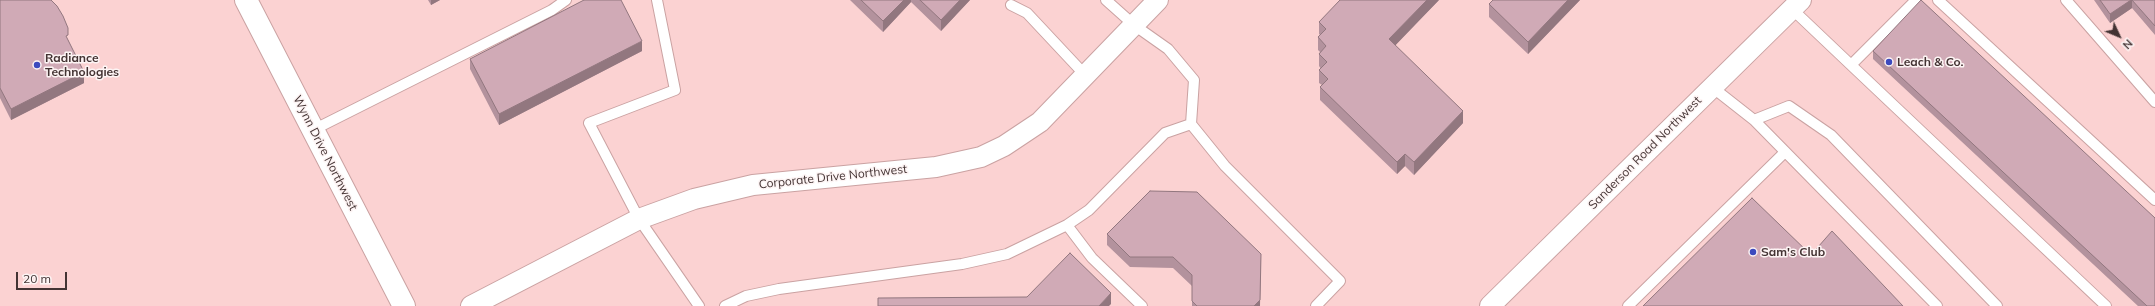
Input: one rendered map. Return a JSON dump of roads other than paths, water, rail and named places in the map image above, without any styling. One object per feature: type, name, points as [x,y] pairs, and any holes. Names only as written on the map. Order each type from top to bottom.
[{"type":"street","name":"Wynn Drive Northwest","points":[[246,0],[404,306]]},
{"type":"street","name":"Corporate Drive Northwest","points":[[471,306],[639,219],[694,199],[753,185],[936,167],[981,157],[1023,135],[1040,122],[1158,0]]},
{"type":"street","name":"Sanderson Road Northwest","points":[[1490,306],[1797,4]]},
{"type":"lane","points":[[313,130],[552,10],[566,0]]},
{"type":"lane","points":[[657,0],[675,90],[589,123],[639,219],[699,306]]},
{"type":"lane","points":[[1106,0],[1134,25],[1168,49],[1194,80],[1191,124],[1225,166],[1340,281],[1316,306]]},
{"type":"lane","points":[[1851,65],[1916,0]]},
{"type":"lane","points":[[1938,0],[2155,200]]},
{"type":"lane","points":[[2066,0],[2155,102]]},
{"type":"lane","points":[[1797,4],[1851,65],[2106,306]]},
{"type":"lane","points":[[1011,5],[1027,13],[1086,76]]},
{"type":"lane","points":[[1712,87],[1754,120],[1937,306]]},
{"type":"lane","points":[[1754,120],[1789,106],[1831,135],[1997,306]]},
{"type":"lane","points":[[725,306],[746,296],[779,289],[962,264],[1007,254],[1067,225],[1089,210],[1165,133],[1191,124]]},
{"type":"lane","points":[[1628,306],[1785,152]]},
{"type":"lane","points":[[1067,225],[1092,258],[1142,306]]},
{"type":"place","name":"Leach & Co.","points":[[1889,62]]},
{"type":"place","name":"Radiance Technologies","points":[[37,65]]},
{"type":"place","name":"Sam's Club","points":[[1753,252]]}]
